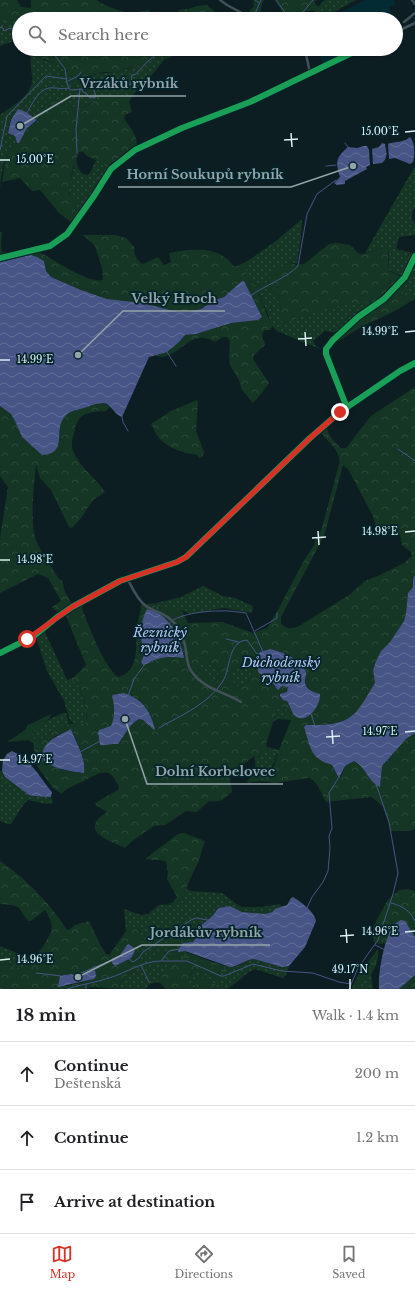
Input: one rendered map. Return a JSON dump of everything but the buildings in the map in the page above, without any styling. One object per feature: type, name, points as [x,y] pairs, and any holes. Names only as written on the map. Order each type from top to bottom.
[{"type":"main road","points":[[0,653],[34,636],[72,607],[127,578],[177,562],[186,557],[310,438],[347,408],[400,371],[415,363]]},
{"type":"street","points":[[220,0],[227,6],[240,12]]},
{"type":"street","points":[[412,0],[415,4]]},
{"type":"street","points":[[404,22],[415,13]]},
{"type":"street","points":[[403,29],[415,23]]},
{"type":"street","points":[[306,56],[310,73]]},
{"type":"street","points":[[0,258],[50,246],[67,234],[111,169],[136,150],[182,128],[250,102],[345,56]]},
{"type":"street","points":[[347,408],[326,354],[326,349],[333,340],[358,317],[384,299],[405,278],[415,256]]},
{"type":"street","points":[[127,578],[138,598],[145,606],[170,618],[176,626],[182,636],[189,668],[196,677],[211,689],[241,702]]},
{"type":"shaded area","points":[[365,0],[393,0],[396,5],[389,7],[391,12],[342,12]]},
{"type":"shaded area","points":[[320,56],[344,56],[324,66]]},
{"type":"green space","points":[[0,0],[17,0],[21,7],[30,8],[31,0],[96,0],[124,12],[12,12],[12,21],[0,23]]},
{"type":"green space","points":[[253,0],[264,0],[260,12],[249,12],[254,6]]},
{"type":"green space","points":[[275,0],[317,0],[315,1],[315,4],[323,12],[309,11],[283,12]]},
{"type":"green space","points":[[325,0],[356,0],[334,12],[322,12],[319,7]]},
{"type":"green space","points":[[207,5],[215,12],[190,12],[188,9]]},
{"type":"green space","points":[[188,9],[190,12],[178,12],[179,10]]},
{"type":"green space","points":[[148,10],[150,12],[137,12]]},
{"type":"green space","points":[[12,21],[12,42],[0,46],[0,23]]},
{"type":"green space","points":[[30,56],[38,56],[45,61],[58,64],[69,73],[72,83],[75,83],[95,75],[117,72],[141,65],[148,56],[173,56],[164,60],[146,82],[141,80],[138,81],[126,94],[102,97],[91,104],[76,107],[66,106],[48,99],[37,120],[27,113],[10,121],[8,133],[15,136],[17,143],[12,147],[6,158],[2,171],[0,191],[0,115],[20,101],[28,92],[32,81]]},
{"type":"green space","points":[[38,56],[148,56],[141,65],[130,67],[115,73],[105,72],[92,75],[77,84],[72,83],[67,70]]},
{"type":"green space","points":[[136,80],[146,82],[140,85],[129,102],[132,112],[125,115],[124,119],[132,130],[137,145],[130,156],[107,174],[106,168],[102,162],[90,158],[83,152],[79,152],[73,168],[68,192],[80,200],[74,209],[73,220],[71,222],[60,214],[40,190],[32,191],[20,178],[2,182],[9,150],[18,143],[27,128],[37,121],[48,99],[66,106],[76,107],[91,104],[102,97],[126,94]]},
{"type":"green space","points":[[76,158],[78,169],[82,173],[87,175],[90,173],[96,160],[101,161],[104,164],[107,174],[73,220],[74,209],[79,203],[68,192]]},
{"type":"green space","points":[[415,166],[415,207],[412,213],[412,219],[415,224],[415,235],[399,237],[396,249],[413,253],[414,255],[403,277],[389,270],[389,253],[383,248],[365,253]]},
{"type":"green space","points":[[302,219],[297,264],[289,262],[281,267],[268,282],[255,288],[245,271],[247,267],[246,262],[276,241]]},
{"type":"green space","points":[[0,232],[2,232],[2,252],[8,253],[41,246],[41,253],[80,275],[97,280],[103,280],[102,268],[95,246],[83,235],[115,235],[126,238],[135,248],[135,255],[137,259],[143,264],[158,257],[164,265],[171,262],[169,253],[186,250],[204,250],[220,255],[227,259],[233,266],[246,262],[247,267],[245,271],[255,288],[268,282],[282,266],[289,262],[296,265],[304,264],[329,244],[337,243],[350,245],[361,254],[383,248],[388,250],[389,271],[402,277],[406,271],[409,273],[403,289],[404,296],[415,297],[415,299],[393,312],[363,326],[333,344],[338,333],[346,325],[376,301],[333,306],[282,323],[279,296],[267,288],[260,291],[259,294],[272,327],[270,330],[265,330],[263,332],[262,336],[265,345],[254,355],[253,359],[269,383],[253,403],[242,390],[239,380],[230,365],[230,341],[227,337],[223,337],[215,342],[207,338],[200,338],[188,343],[170,355],[160,357],[154,355],[171,348],[185,335],[196,334],[231,323],[258,320],[262,317],[244,281],[224,297],[201,309],[189,312],[178,312],[142,303],[107,299],[51,277],[46,271],[44,261],[33,256],[22,256],[0,262]]},
{"type":"green space","points":[[415,260],[415,297],[405,297],[403,289]]},
{"type":"green space","points":[[267,288],[279,296],[282,321],[284,323],[333,306],[375,300],[376,302],[355,317],[338,333],[325,331],[313,341],[315,345],[322,350],[277,331],[271,325],[259,294],[260,291]]},
{"type":"green space","points":[[415,387],[415,575],[413,579],[413,587],[408,593],[404,621],[390,642],[381,651],[373,670],[375,683],[359,709],[351,717],[339,722],[326,725],[306,725],[304,727],[315,756],[325,763],[332,765],[334,770],[341,777],[345,766],[354,761],[376,784],[380,786],[382,766],[406,739],[415,733],[415,829],[409,831],[391,831],[383,807],[372,797],[326,802],[315,782],[309,778],[275,783],[260,781],[248,783],[247,781],[250,779],[255,770],[254,756],[231,774],[230,780],[232,792],[222,800],[209,801],[198,811],[186,811],[165,825],[154,826],[132,841],[125,848],[99,835],[95,826],[100,817],[107,812],[95,803],[119,789],[114,778],[107,773],[99,774],[69,788],[62,794],[53,788],[37,766],[33,743],[28,740],[7,742],[25,730],[28,725],[51,714],[50,718],[32,732],[35,741],[39,741],[54,729],[62,725],[74,723],[85,724],[87,715],[80,688],[75,681],[69,684],[67,680],[74,677],[86,665],[66,616],[62,616],[84,604],[82,608],[102,655],[112,671],[118,677],[125,674],[134,663],[137,626],[141,605],[155,603],[155,605],[166,612],[169,609],[182,610],[188,623],[222,622],[253,633],[267,628],[322,528],[339,464],[337,451],[322,434],[317,436],[328,427],[327,430],[332,439],[341,448],[346,448],[371,416]],"holes":[[[343,465],[348,469],[373,516],[376,527],[400,535],[402,545],[411,552],[412,556],[404,563],[365,581],[349,595],[299,626],[287,628],[281,623],[281,617],[324,536]],[[147,609],[164,619],[173,628],[177,633],[181,645],[179,657],[161,658],[143,665],[141,662],[143,658],[141,637]],[[270,649],[281,651],[296,659],[301,663],[306,673],[306,685],[312,692],[320,695],[314,710],[310,714],[306,715],[294,714],[287,701],[281,699],[280,694],[287,692],[288,687],[282,686],[280,689],[275,687],[274,684],[257,669],[258,656],[260,652]],[[253,656],[255,658],[254,669],[250,674],[251,680],[238,687],[231,680],[230,672],[239,664],[247,661]],[[205,662],[211,664],[219,670],[218,683],[208,678],[198,669],[200,664]],[[124,693],[139,700],[150,727],[143,720],[139,719],[130,726],[120,741],[100,745],[98,733],[102,729],[111,726],[114,719],[114,703]],[[281,705],[287,710],[292,718],[275,718],[278,707]],[[278,719],[291,720],[279,750],[267,747],[266,744],[273,722]],[[71,729],[82,756],[83,767],[81,773],[62,770],[48,744],[55,736]],[[265,749],[276,752],[276,759],[270,772],[260,775],[257,768],[260,754]]]},
{"type":"green space","points":[[197,400],[196,431],[204,452],[202,457],[199,458],[197,455],[166,445],[159,438],[151,424],[171,411]]},
{"type":"green space","points":[[103,403],[110,407],[106,411],[91,412],[83,416],[77,423],[72,440],[72,447],[78,460],[105,492],[93,500],[72,528],[69,527],[51,490],[40,478],[36,465],[33,508],[34,533],[38,545],[45,557],[59,579],[62,580],[65,592],[72,604],[57,612],[52,607],[61,601],[48,578],[38,574],[0,593],[0,538],[8,487],[0,476],[0,406],[11,414],[22,437],[42,454],[50,453],[58,446],[61,424],[66,415],[70,412],[93,404]]},
{"type":"green space","points":[[203,586],[223,596],[235,598],[253,606],[252,613],[224,608],[190,614],[182,610],[168,610],[166,613],[155,604],[181,597]]},
{"type":"green space","points":[[45,632],[68,682],[70,683],[75,681],[80,688],[87,712],[85,724],[77,724],[70,721],[64,701],[47,671],[36,637]]},
{"type":"green space","points":[[253,656],[255,658],[255,666],[251,673],[251,680],[238,687],[231,680],[230,672],[239,664],[247,661]]},
{"type":"green space","points":[[205,662],[211,664],[219,670],[218,684],[198,669],[200,664]]},
{"type":"green space","points":[[281,705],[287,710],[292,718],[275,718],[278,707]]},
{"type":"green space","points":[[62,713],[66,713],[69,723],[54,729],[39,741],[35,741],[32,734],[34,730]]},
{"type":"green space","points":[[265,749],[276,752],[276,757],[270,771],[260,775],[257,768],[257,761]]},
{"type":"green space","points":[[0,771],[2,771],[5,777],[29,794],[51,797],[53,803],[47,804],[28,800],[11,824],[0,821]]},
{"type":"green space","points":[[184,833],[205,841],[198,863],[189,881],[187,889],[184,892],[181,904],[169,904],[177,897],[167,879],[168,872],[166,862],[161,860],[145,859],[178,834]]},
{"type":"green space","points":[[0,861],[18,875],[45,901],[66,929],[69,930],[75,925],[89,921],[107,955],[110,954],[126,931],[134,927],[139,929],[142,940],[142,950],[137,970],[126,976],[117,989],[92,987],[84,989],[0,989],[0,961],[12,966],[24,968],[31,962],[40,950],[52,928],[51,921],[45,910],[31,921],[28,921],[18,907],[0,904]],"holes":[[[94,970],[94,979],[67,986],[60,976],[71,974],[77,976]]]},
{"type":"green space","points":[[187,889],[192,891],[222,893],[242,907],[261,907],[280,904],[283,907],[266,914],[242,912],[235,908],[217,910],[205,921],[200,933],[193,942],[183,943],[185,951],[188,953],[212,962],[225,966],[237,966],[254,959],[282,967],[289,966],[286,975],[283,978],[255,969],[228,989],[220,989],[220,986],[215,985],[201,976],[194,989],[186,989],[191,975],[197,969],[221,980],[223,979],[216,968],[171,956],[163,951],[150,963],[170,963],[159,982],[150,984],[146,989],[117,989],[126,976],[137,970],[143,945],[139,929],[134,927],[126,931],[124,909],[141,915],[148,914],[159,905],[180,904],[184,892]]},
{"type":"green space","points":[[407,889],[415,891],[415,937],[405,921],[394,924],[387,943],[378,944],[374,942],[373,927],[387,901],[399,890]]},
{"type":"green space","points":[[178,939],[178,943],[173,945],[174,953],[187,953],[227,967],[227,971],[221,973],[216,968],[202,961],[199,963],[170,954],[170,945]]},
{"type":"green space","points":[[0,946],[32,959],[27,967],[21,969],[0,961]]},
{"type":"green space","points":[[378,949],[376,966],[371,975],[360,989],[353,989],[358,975]]},
{"type":"green space","points":[[163,951],[171,956],[185,958],[199,963],[201,961],[216,968],[223,979],[220,983],[220,989],[194,989],[201,976],[216,985],[218,985],[221,980],[197,969],[191,974],[186,989],[166,989],[159,982],[162,974],[170,963],[149,963],[149,960],[154,955]]},
{"type":"green space","points":[[361,971],[371,974],[373,989],[351,989]]},
{"type":"green space","points":[[415,975],[415,989],[399,989]]},
{"type":"water","points":[[18,109],[26,112],[37,120],[27,128],[19,143],[17,143],[15,136],[8,133],[11,120]]},
{"type":"water","points":[[410,137],[413,142],[414,149],[413,162],[410,164],[395,158],[389,159],[388,144],[402,141]]},
{"type":"water","points":[[382,143],[385,144],[386,158],[382,163],[373,164],[372,149],[379,147]]},
{"type":"water","points":[[367,146],[369,150],[370,165],[366,167],[367,169],[345,181],[345,184],[337,185],[334,183],[340,177],[337,163],[341,154],[348,147],[357,148]]},
{"type":"water","points":[[31,255],[44,261],[46,271],[51,277],[81,290],[107,299],[142,303],[178,312],[189,312],[201,309],[224,297],[242,281],[244,281],[262,317],[258,320],[231,323],[196,334],[185,335],[167,352],[149,357],[122,417],[108,405],[103,403],[75,410],[63,419],[58,446],[50,453],[42,455],[22,437],[11,414],[0,406],[0,262]]},
{"type":"water","points":[[415,575],[415,733],[406,739],[382,766],[380,787],[373,782],[354,761],[345,766],[339,778],[332,765],[319,759],[312,751],[304,727],[306,725],[326,725],[339,722],[351,717],[359,709],[375,683],[373,670],[381,651],[390,642],[404,621],[408,593],[413,587],[413,579]]},
{"type":"water","name":"Řeznický rybník","points":[[147,609],[162,616],[168,621],[177,635],[184,658],[165,657],[143,665],[141,662],[144,655],[141,626]]},
{"type":"water","name":"Důchodenský rybník","points":[[270,649],[291,656],[300,663],[306,672],[306,687],[320,694],[316,708],[308,716],[300,718],[295,716],[287,701],[283,700],[280,696],[280,694],[287,692],[288,687],[282,686],[278,690],[272,682],[258,672],[257,662],[260,652]]},
{"type":"water","points":[[124,693],[136,698],[144,706],[151,716],[155,729],[154,730],[143,720],[139,719],[130,727],[118,744],[100,745],[99,730],[111,726],[114,715],[112,696]]},
{"type":"water","points":[[71,729],[84,761],[84,773],[55,767],[42,758],[45,747],[48,743]]},
{"type":"water","points":[[12,751],[24,758],[29,763],[52,792],[51,797],[29,795],[5,777],[2,771],[3,760],[7,754]]},
{"type":"water","points":[[293,897],[310,910],[316,921],[305,947],[289,966],[282,967],[254,959],[230,967],[185,951],[178,952],[183,943],[193,942],[200,933],[197,931],[202,924],[219,908],[230,906],[242,912],[266,914],[287,905]]},
{"type":"water","points":[[401,920],[405,921],[415,937],[415,975],[399,989],[379,989],[384,948],[393,926]]},
{"type":"water","points":[[128,944],[133,947],[135,951],[131,958],[115,966],[111,959],[120,955]]},
{"type":"water","points":[[95,970],[96,976],[94,979],[58,987],[60,976],[71,974],[77,976]]},
{"type":"waterway","points":[[255,0],[259,3]]},
{"type":"waterway","points":[[256,12],[261,0]]},
{"type":"waterway","points":[[276,0],[285,12]]},
{"type":"waterway","points":[[303,12],[313,0]]},
{"type":"waterway","points":[[0,27],[3,28],[4,31],[12,28]]},
{"type":"waterway","points":[[55,56],[65,69],[69,89],[82,89],[83,92],[89,97],[95,98],[94,86],[114,83],[127,85],[131,84],[132,75],[136,74],[154,56]]},
{"type":"waterway","points":[[68,81],[78,76],[81,72]]},
{"type":"waterway","points":[[0,150],[7,116],[46,76],[67,79]]},
{"type":"waterway","points":[[27,113],[36,98],[45,89],[69,88]]},
{"type":"waterway","points":[[77,153],[76,129],[80,89]]},
{"type":"waterway","points":[[345,143],[348,147]]},
{"type":"waterway","points":[[326,166],[336,165]]},
{"type":"waterway","points":[[250,296],[288,274],[298,266],[307,214],[317,194],[336,180]]},
{"type":"waterway","points":[[167,352],[176,366]]},
{"type":"waterway","points":[[122,417],[128,431]]},
{"type":"waterway","points":[[398,449],[415,461]]},
{"type":"waterway","points":[[169,624],[184,615],[199,612],[225,611],[246,613],[263,652]]},
{"type":"waterway","points":[[255,631],[277,618],[277,613]]},
{"type":"waterway","points":[[226,639],[239,642]]},
{"type":"waterway","points":[[159,728],[202,703],[217,689],[226,676],[230,656],[236,645],[247,640],[257,654],[259,654]]},
{"type":"waterway","points":[[128,696],[134,679],[145,664]]},
{"type":"waterway","points":[[311,714],[315,726]]},
{"type":"waterway","points":[[80,752],[100,741]]},
{"type":"waterway","points":[[29,763],[42,756]]},
{"type":"waterway","points":[[307,908],[328,871],[330,848],[329,836],[332,828],[329,793],[339,777]]},
{"type":"waterway","points":[[349,989],[358,968],[378,940],[393,894],[398,873],[389,822],[376,784]]},
{"type":"waterway","points":[[391,903],[405,909],[411,914],[415,921]]},
{"type":"waterway","points":[[128,958],[133,962],[139,958],[143,952],[191,920],[196,918],[208,920]]},
{"type":"waterway","points":[[375,945],[385,950]]},
{"type":"waterway","points":[[67,989],[104,980],[148,963],[161,961],[169,951],[179,949]]},
{"type":"waterway","points":[[74,976],[112,960]]},
{"type":"waterway","points":[[162,961],[187,961],[221,976],[253,964],[282,971],[313,973],[339,982],[351,984]]},
{"type":"waterway","points":[[141,965],[149,982]]},
{"type":"waterway","points":[[36,973],[61,976]]},
{"type":"waterway","points":[[86,984],[86,989]]},
{"type":"cycle path","points":[[0,258],[50,246],[67,234],[111,169],[135,150],[182,128],[250,102],[345,56]]},
{"type":"cycle path","points":[[347,408],[326,354],[326,349],[333,340],[358,317],[384,299],[405,277],[415,256]]},
{"type":"cycle path","points":[[0,653],[34,636],[72,607],[120,581],[177,562],[186,557],[310,438],[340,412],[400,371],[415,363]]},
{"type":"place","name":"Vrzáků rybník","points":[[20,126]]},
{"type":"place","name":"Horní Soukupů rybník","points":[[353,166]]},
{"type":"place","name":"Velký Hroch","points":[[78,355]]},
{"type":"place","name":"Dolní Korbelovec","points":[[125,719]]},
{"type":"place","name":"Jordákův rybník","points":[[78,977]]},
{"type":"route","points":[[27,639],[34,636],[72,607],[120,581],[177,562],[186,557],[282,464],[340,412]]}]
